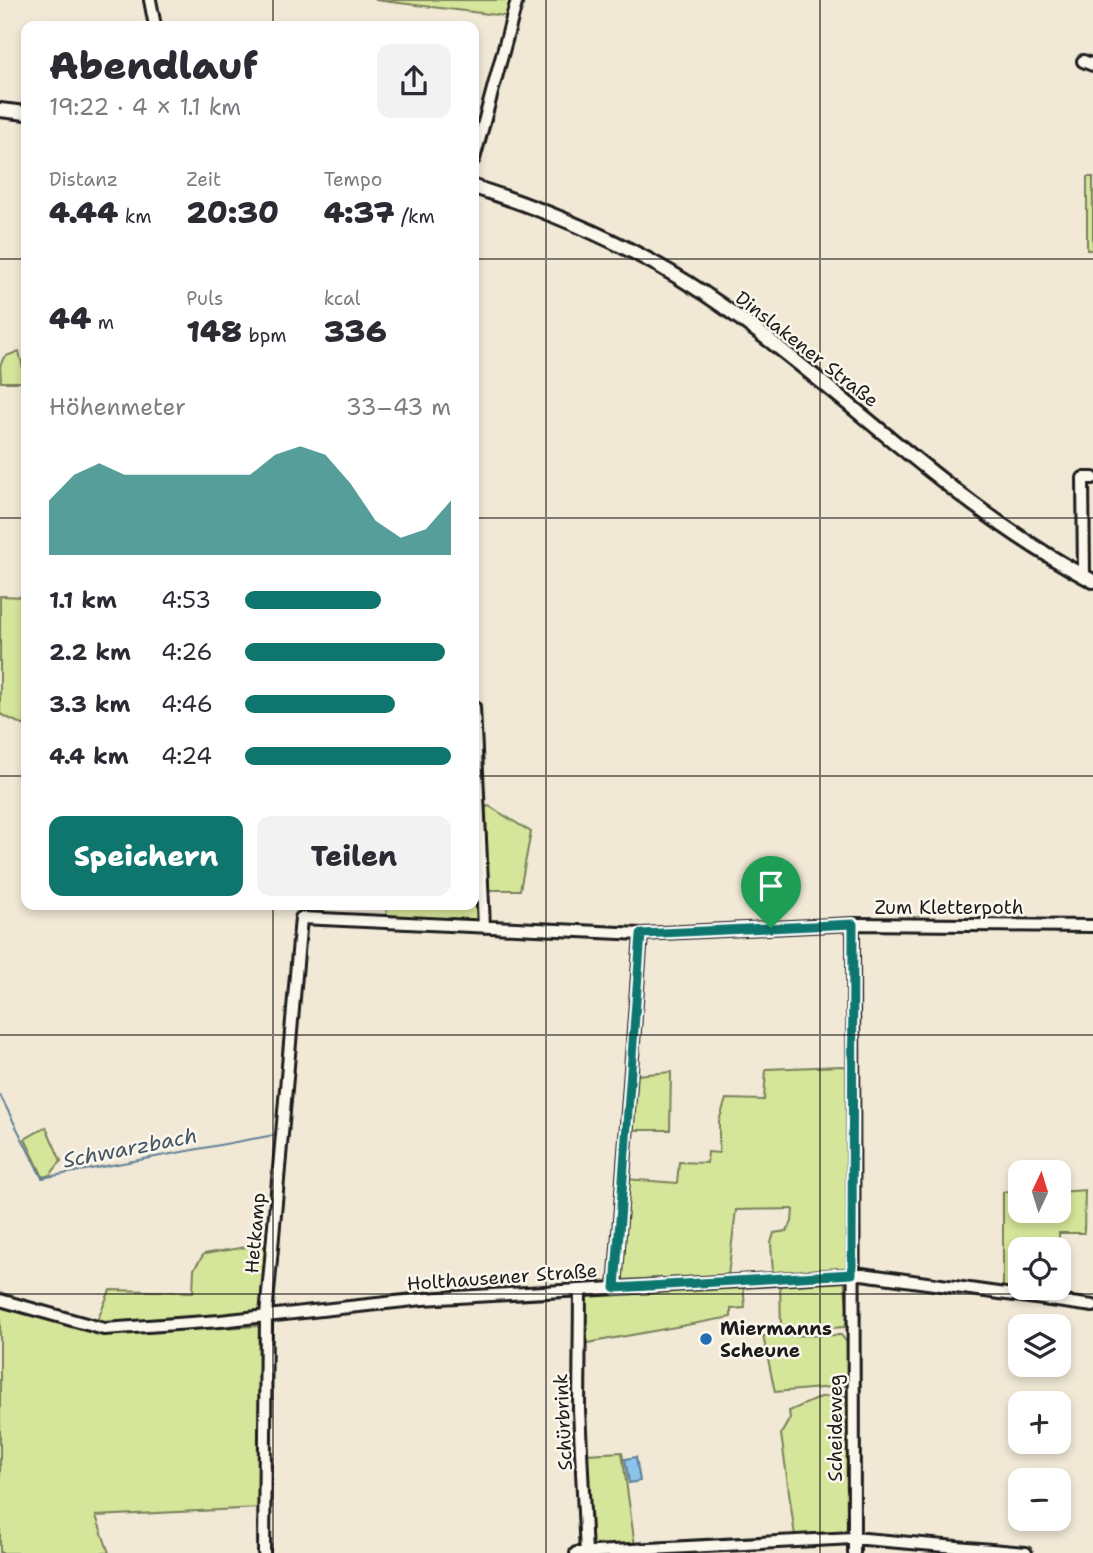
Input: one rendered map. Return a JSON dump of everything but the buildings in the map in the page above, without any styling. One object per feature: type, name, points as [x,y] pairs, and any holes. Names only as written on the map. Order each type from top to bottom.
[{"type":"main road","points":[[0,110],[21,112]]},
{"type":"main road","name":"Dinslakener Straße","points":[[479,189],[569,219],[668,270],[738,317],[949,487],[1088,579]]},
{"type":"street","points":[[150,0],[154,21]]},
{"type":"street","points":[[479,141],[517,0]]},
{"type":"street","points":[[1088,478],[1088,579]]},
{"type":"street","points":[[479,817],[484,927]]},
{"type":"street","name":"Zum Kletterpoth","points":[[301,918],[641,934],[853,924],[1093,926]]},
{"type":"street","name":"Hetkamp","points":[[264,1553],[266,1316],[301,918]]},
{"type":"street","name":"Scheideweg","points":[[853,924],[854,1553]]},
{"type":"street","points":[[615,1288],[641,934]]},
{"type":"street","name":"Holthausener Straße","points":[[0,1300],[104,1329],[266,1316],[422,1299],[852,1274],[1093,1306]]},
{"type":"street","name":"Schürbrink","points":[[580,1290],[579,1410],[586,1553]]},
{"type":"street","points":[[576,1553],[853,1538],[1026,1553]]},
{"type":"green space","points":[[375,0],[514,0],[511,13],[505,16]]},
{"type":"green space","points":[[1087,177],[1093,177],[1093,250],[1087,250]]},
{"type":"green space","points":[[19,351],[21,382],[1,382],[0,366],[4,357]]},
{"type":"green space","points":[[0,596],[21,597],[21,724],[0,714]]},
{"type":"green space","points":[[489,806],[531,832],[520,890],[487,890],[483,808]]},
{"type":"green space","points":[[479,893],[480,919],[476,923],[385,919],[387,910],[479,910]]},
{"type":"green space","points":[[848,1067],[847,1267],[838,1270],[773,1274],[771,1243],[774,1233],[787,1231],[792,1222],[793,1209],[736,1210],[728,1275],[622,1280],[619,1277],[626,1179],[677,1183],[679,1162],[707,1163],[708,1152],[719,1153],[719,1121],[726,1099],[764,1100],[766,1069]]},
{"type":"green space","points":[[671,1072],[670,1130],[630,1130],[636,1075]]},
{"type":"green space","points":[[46,1127],[61,1161],[50,1175],[43,1177],[25,1139]]},
{"type":"green space","points":[[1085,1190],[1084,1233],[1059,1233],[1059,1237],[1008,1237],[1008,1290],[1003,1289],[1003,1192],[1008,1192],[1008,1223],[1071,1223],[1071,1191]]},
{"type":"green space","points":[[263,1245],[267,1253],[263,1311],[111,1324],[97,1321],[110,1290],[193,1292],[194,1269],[204,1254]]},
{"type":"green space","points":[[844,1278],[848,1316],[845,1327],[781,1331],[780,1281]]},
{"type":"green space","points":[[743,1283],[745,1308],[731,1309],[731,1317],[582,1344],[586,1294]]},
{"type":"green space","points":[[0,1304],[101,1334],[260,1326],[260,1508],[96,1516],[109,1553],[0,1553]]},
{"type":"green space","points":[[841,1335],[849,1345],[846,1386],[775,1392],[763,1336]]},
{"type":"green space","points":[[847,1396],[850,1527],[841,1533],[795,1536],[781,1434],[790,1418],[789,1411],[821,1397]]},
{"type":"green space","points":[[622,1452],[635,1546],[592,1548],[586,1454]]},
{"type":"water","points":[[636,1457],[640,1481],[629,1483],[625,1459]]},
{"type":"waterway","name":"Schwarzbach","points":[[0,1095],[42,1178],[274,1135]]},
{"type":"place","name":"Miermanns Scheune","points":[[706,1339]]},
{"type":"route","points":[[853,924],[852,1274],[615,1288],[641,934],[771,928],[853,924]]}]
